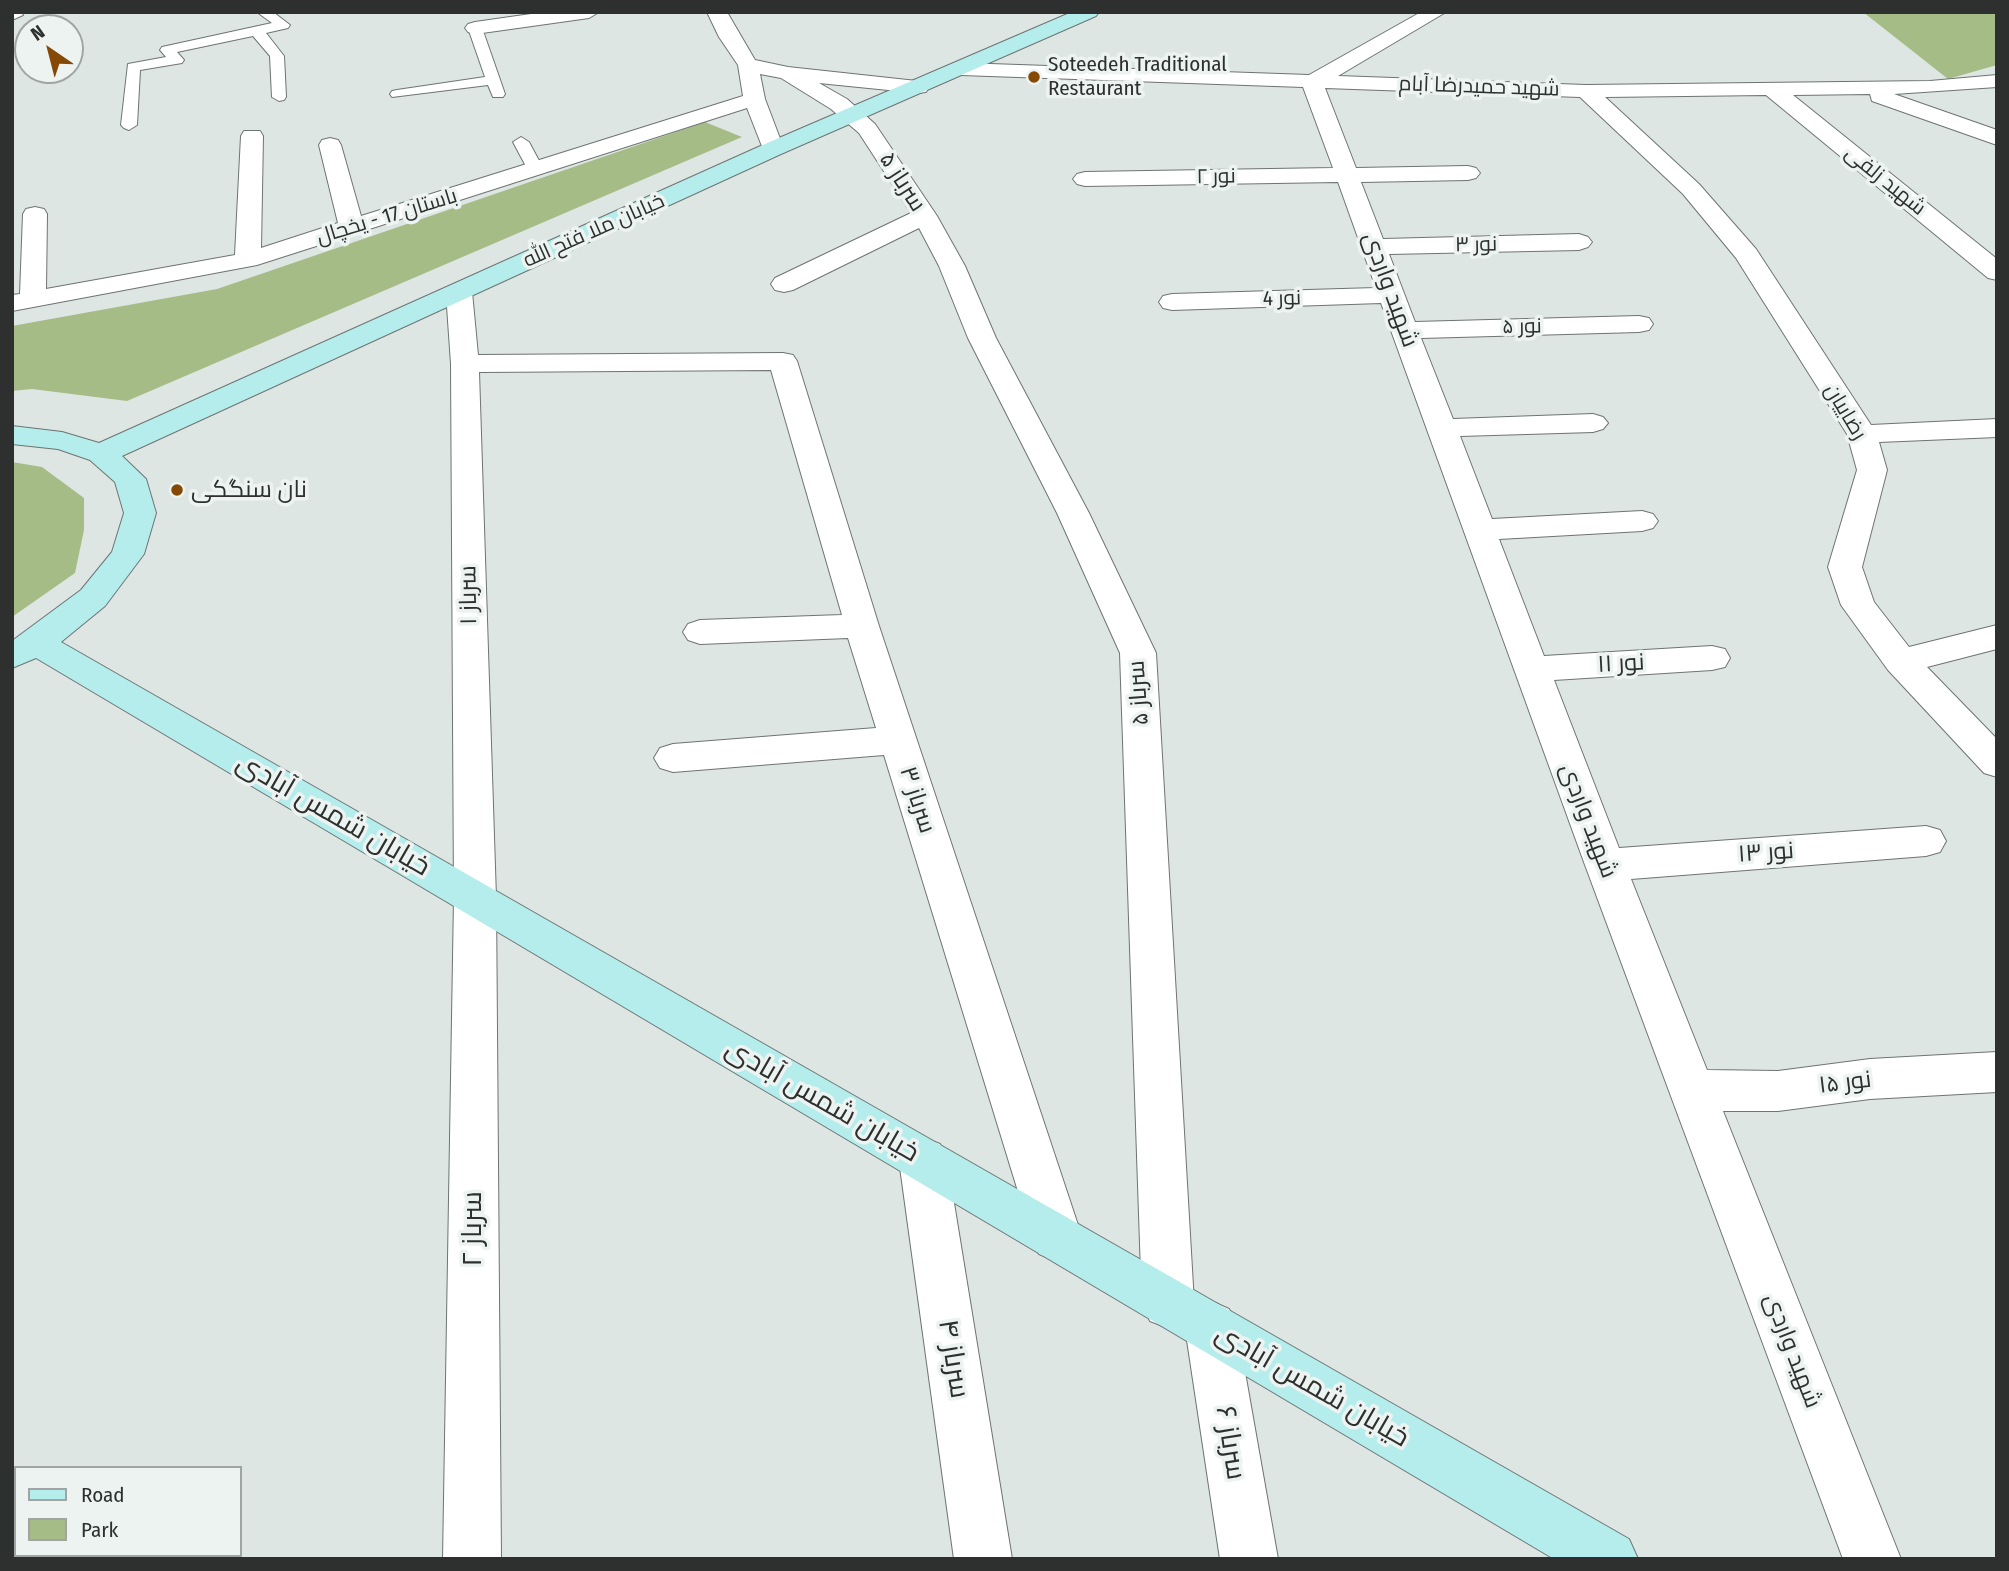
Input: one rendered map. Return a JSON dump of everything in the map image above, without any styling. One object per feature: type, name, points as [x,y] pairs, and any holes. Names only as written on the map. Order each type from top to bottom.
[{"type":"main road","name":"خیابان ملا فتح الله","points":[[101,454],[773,149],[1089,12]]},
{"type":"main road","points":[[12,435],[62,441],[101,454],[130,479],[140,513],[128,554],[93,598],[24,649]]},
{"type":"main road","name":"خیابان شمس آبادی","points":[[24,649],[475,898],[1608,1559]]},
{"type":"street","points":[[475,28],[589,12]]},
{"type":"street","points":[[717,12],[758,87],[773,149]]},
{"type":"street","points":[[1312,82],[1436,12]]},
{"type":"street","name":"شهید حمیدرضا آبام","points":[[961,69],[1586,91],[1859,89],[1930,87],[1997,80]]},
{"type":"street","points":[[758,87],[788,73],[918,87]]},
{"type":"street","name":"سرباز ۵","points":[[788,73],[839,104],[867,129],[925,216],[952,266],[982,338],[1099,568],[1138,653],[1190,1315]]},
{"type":"street","name":"شهید واردی","points":[[1312,82],[1605,866],[1872,1559]]},
{"type":"street","name":"باستان 17 - یخچال","points":[[23,301],[248,260],[536,170],[758,87]]},
{"type":"street","points":[[1859,89],[1997,138]]},
{"type":"street","name":"شهید زلفی","points":[[1773,90],[1997,272]]},
{"type":"street","name":"رضاییان","points":[[1586,91],[1691,189],[1747,254],[1862,434],[1872,470],[1845,568],[1857,606],[1901,661],[1997,763]]},
{"type":"street","points":[[803,108],[816,114],[850,116]]},
{"type":"street","points":[[248,260],[252,136]]},
{"type":"street","points":[[330,145],[352,229]]},
{"type":"street","name":"نور ۲","points":[[1086,179],[1468,173]]},
{"type":"street","points":[[23,301],[35,214]]},
{"type":"street","points":[[784,284],[925,216]]},
{"type":"street","name":"نور ۳","points":[[1374,247],[1579,242]]},
{"type":"street","name":"سرباز ۱","points":[[459,292],[465,364],[475,898]]},
{"type":"street","name":"نور 4","points":[[1172,302],[1398,313]]},
{"type":"street","name":"نور ۵","points":[[1398,313],[1639,324]]},
{"type":"street","name":"سرباز ۳","points":[[465,364],[783,360],[862,626],[1057,1237]]},
{"type":"street","points":[[1441,428],[1593,424]]},
{"type":"street","points":[[1862,434],[1997,428]]},
{"type":"street","points":[[1479,530],[1642,521]]},
{"type":"street","points":[[701,632],[862,626]]},
{"type":"street","points":[[1901,661],[1997,637]]},
{"type":"street","name":"نور ۱۱","points":[[1531,669],[1712,658]]},
{"type":"street","points":[[673,758],[898,740]]},
{"type":"street","name":"نور ۱۳","points":[[1605,866],[1926,841]]},
{"type":"street","name":"سرباز ۲","points":[[472,1559],[475,898]]},
{"type":"street","name":"نور ۱۵","points":[[1692,1090],[1778,1091],[1870,1079],[1997,1072]]},
{"type":"street","name":"سرباز ۴","points":[[923,1160],[983,1559]]},
{"type":"street","name":"سرباز ۶","points":[[1190,1315],[1249,1559]]},
{"type":"lane","points":[[129,125],[133,67],[177,60],[167,50],[283,24],[264,12]]},
{"type":"lane","points":[[475,28],[499,96]]},
{"type":"lane","points":[[256,30],[278,56],[279,97]]},
{"type":"lane","points":[[397,94],[492,80]]},
{"type":"lane","points":[[522,142],[536,170]]},
{"type":"green space","points":[[1863,12],[1997,12],[1997,65],[1948,79]]},
{"type":"green space","points":[[705,122],[742,137],[127,401],[32,389],[12,391],[12,326],[217,289]]},
{"type":"green space","points":[[12,462],[42,467],[84,498],[84,530],[75,573],[12,617]]},
{"type":"place","name":"Soteedeh Traditional Restaurant","points":[[1034,77]]},
{"type":"place","name":"نان سنگکی","points":[[177,490]]}]
